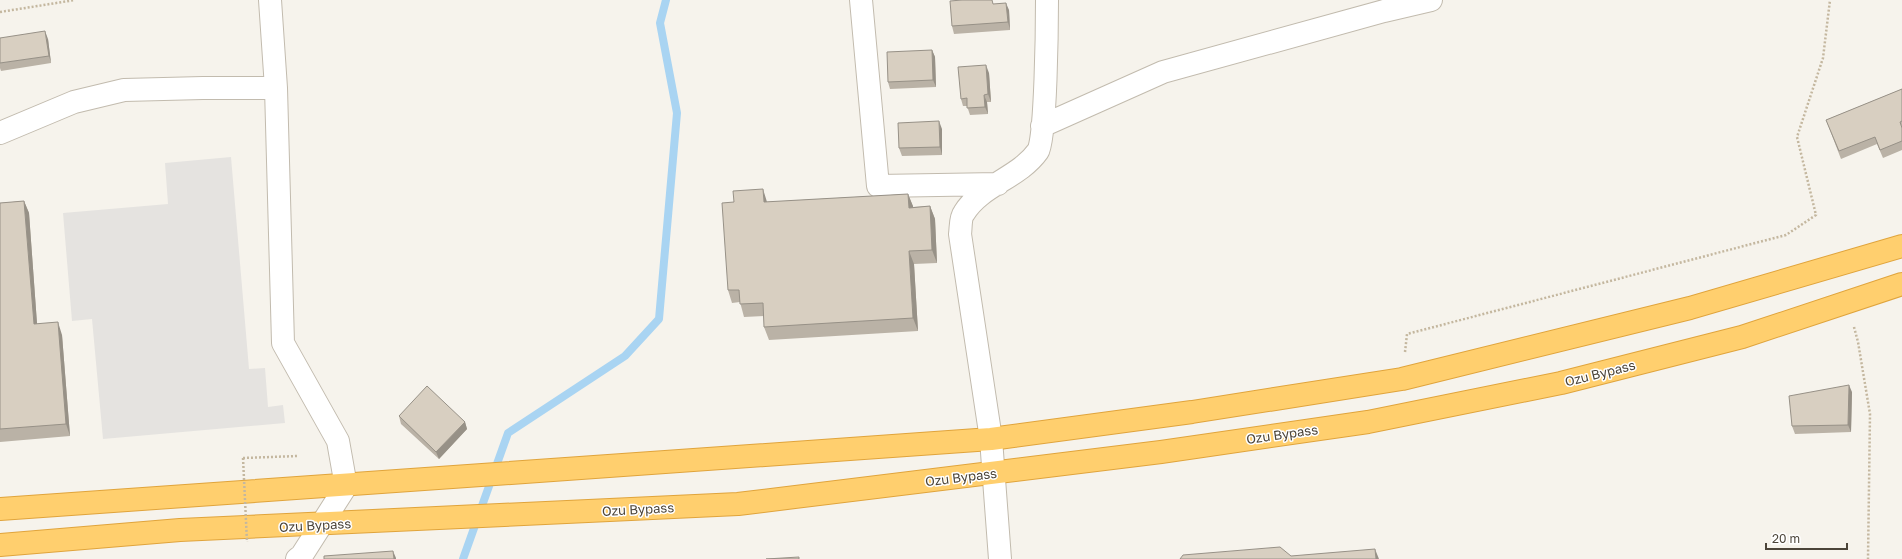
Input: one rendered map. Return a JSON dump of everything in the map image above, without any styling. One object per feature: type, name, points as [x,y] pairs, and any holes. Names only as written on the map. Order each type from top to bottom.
[{"type":"highway","points":[[0,509],[346,486],[992,439],[1192,412],[1402,378],[1690,308],[1902,246]]},
{"type":"highway","name":"Ozu Bypass","points":[[0,544],[180,530],[321,525],[738,504],[1161,452],[1368,422],[1561,383],[1742,337],[1902,284]]},
{"type":"street","points":[[270,0],[276,88],[283,343],[338,441],[346,486],[302,555],[297,559]]},
{"type":"street","points":[[861,0],[878,186],[998,184]]},
{"type":"street","points":[[1000,559],[992,439],[960,234],[963,214],[979,197],[1021,167],[1039,150],[1042,126],[1046,0]]},
{"type":"street","points":[[1042,126],[1163,72],[1384,11],[1431,0]]},
{"type":"street","points":[[0,133],[74,102],[124,90],[276,88]]},
{"type":"path","points":[[0,12],[75,0]]},
{"type":"path","points":[[1402,378],[1407,334],[1786,235],[1816,215],[1797,137],[1823,58],[1830,0]]},
{"type":"path","points":[[1854,327],[1858,342],[1870,414],[1868,559]]},
{"type":"path","points":[[247,542],[243,458],[298,456]]},
{"type":"shaded area","points":[[231,157],[249,369],[265,368],[268,407],[283,405],[285,423],[103,439],[92,319],[72,321],[63,213],[168,204],[165,163]]},
{"type":"building","points":[[992,0],[993,4],[1006,3],[1008,22],[952,26],[950,1]]},
{"type":"building","points":[[45,31],[49,56],[0,63],[0,38]]},
{"type":"building","points":[[932,50],[933,80],[888,82],[887,52]]},
{"type":"building","points":[[986,65],[988,94],[984,95],[985,107],[967,108],[967,98],[961,99],[958,67]]},
{"type":"building","points":[[1902,89],[1902,121],[1900,122],[1902,128],[1902,141],[1880,150],[1875,137],[1839,151],[1826,120]]},
{"type":"building","points":[[939,121],[940,147],[899,148],[898,123]]},
{"type":"building","points":[[763,189],[764,202],[908,194],[909,208],[930,206],[932,250],[909,251],[913,318],[764,327],[763,303],[740,304],[739,290],[728,290],[722,203],[734,202],[733,191]]},
{"type":"building","points":[[24,201],[34,324],[58,322],[66,424],[0,429],[0,203]]},
{"type":"building","points":[[1849,385],[1848,425],[1792,426],[1789,396]]},
{"type":"building","points":[[427,386],[465,422],[436,452],[399,416]]},
{"type":"building","points":[[1280,547],[1291,556],[1375,549],[1376,559],[1180,559],[1183,555]]},
{"type":"building","points":[[393,551],[394,559],[324,559],[324,556]]},
{"type":"building","points":[[799,557],[799,559],[766,559]]},
{"type":"waterway","points":[[463,559],[508,433],[625,356],[659,319],[677,113],[660,23],[666,0]]}]
